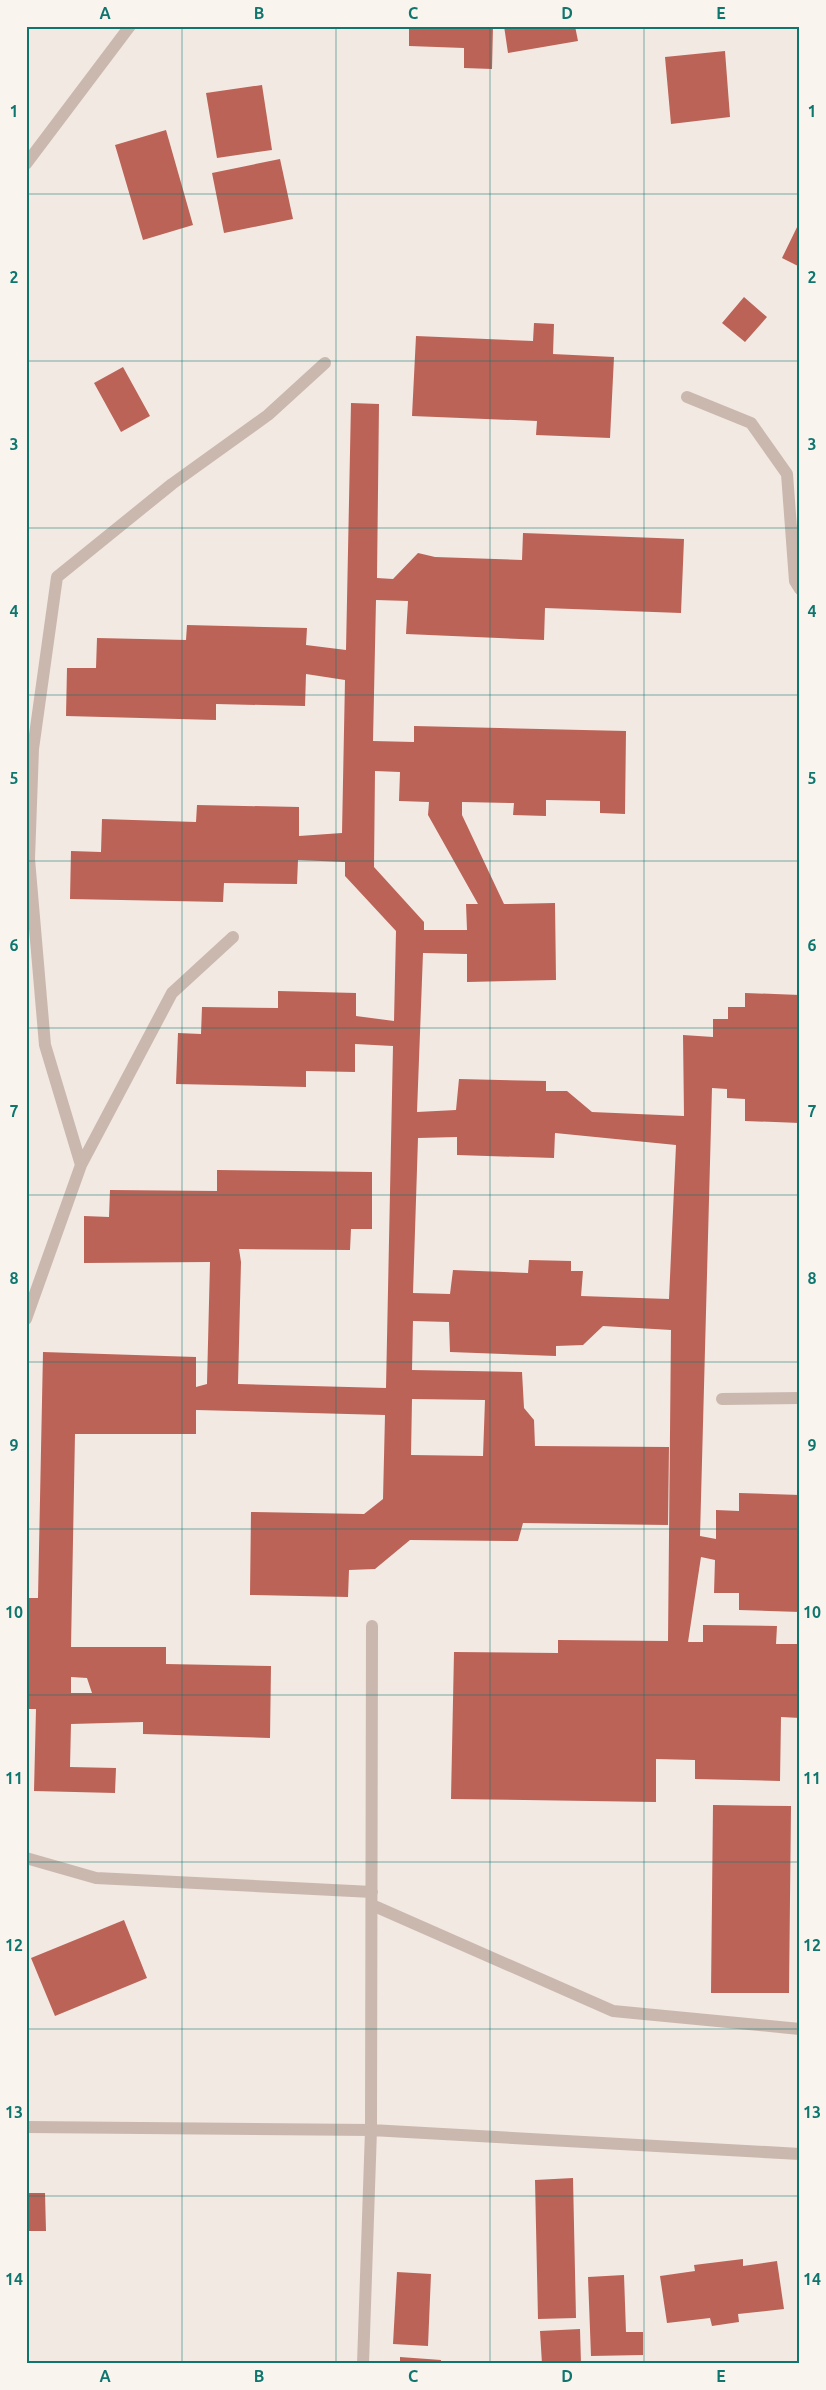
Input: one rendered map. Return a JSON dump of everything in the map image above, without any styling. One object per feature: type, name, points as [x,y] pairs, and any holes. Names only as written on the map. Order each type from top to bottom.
[{"type":"street","points":[[26,164],[130,26]]},
{"type":"street","points":[[81,1165],[45,1045],[29,859],[33,749],[57,577],[172,484],[268,415],[325,363]]},
{"type":"street","points":[[687,397],[751,423],[787,474],[795,581],[800,589]]},
{"type":"street","points":[[26,1319],[81,1165],[172,993],[233,937]]},
{"type":"street","points":[[722,1399],[800,1398]]},
{"type":"street","points":[[363,2364],[371,2130],[372,1626]]},
{"type":"street","points":[[26,1858],[96,1878],[372,1898],[613,2011],[800,2029]]},
{"type":"street","points":[[26,2127],[371,2130],[800,2154]]},
{"type":"building","points":[[409,26],[493,26],[492,69],[464,68],[464,48],[409,46]]},
{"type":"building","points":[[504,26],[575,26],[578,41],[508,53]]},
{"type":"building","points":[[725,51],[730,117],[671,124],[665,57]]},
{"type":"building","points":[[262,85],[272,150],[217,158],[206,93]]},
{"type":"building","points":[[166,130],[193,225],[143,240],[115,145]]},
{"type":"building","points":[[280,159],[293,219],[224,233],[212,173]]},
{"type":"building","points":[[800,221],[800,267],[782,258]]},
{"type":"building","points":[[744,297],[767,317],[745,342],[722,323]]},
{"type":"building","points":[[534,323],[554,324],[553,354],[614,357],[610,438],[536,435],[537,421],[412,416],[416,336],[533,341]]},
{"type":"building","points":[[123,367],[150,416],[121,432],[94,383]]},
{"type":"building","points":[[351,403],[379,404],[377,578],[393,579],[418,553],[435,557],[522,560],[523,533],[684,539],[681,613],[545,608],[544,640],[406,634],[408,601],[376,600],[373,741],[414,742],[414,726],[626,731],[625,814],[600,813],[600,801],[546,800],[546,816],[513,815],[514,803],[462,802],[462,815],[504,904],[555,903],[556,980],[467,982],[467,954],[423,953],[417,1112],[456,1110],[459,1079],[546,1081],[546,1091],[567,1091],[592,1112],[684,1116],[683,1035],[713,1037],[713,1019],[728,1019],[728,1007],[745,1007],[745,993],[800,995],[800,1123],[745,1121],[745,1099],[727,1098],[727,1089],[712,1088],[700,1536],[716,1539],[716,1510],[739,1511],[739,1493],[800,1495],[800,1612],[739,1610],[739,1593],[714,1593],[715,1560],[701,1557],[688,1642],[703,1642],[703,1625],[777,1626],[776,1644],[800,1644],[800,1718],[781,1717],[780,1781],[695,1779],[695,1760],[656,1759],[656,1802],[451,1799],[454,1652],[558,1653],[558,1640],[668,1641],[671,1330],[603,1326],[583,1345],[556,1346],[556,1356],[450,1352],[449,1322],[413,1321],[412,1370],[522,1372],[524,1408],[534,1420],[535,1446],[669,1447],[668,1525],[523,1523],[518,1541],[410,1540],[375,1569],[349,1570],[348,1597],[250,1595],[251,1512],[364,1514],[383,1499],[385,1415],[196,1410],[196,1434],[75,1434],[71,1647],[166,1647],[166,1664],[271,1666],[270,1738],[143,1734],[143,1722],[71,1724],[70,1767],[116,1768],[115,1793],[34,1791],[36,1709],[26,1709],[26,1598],[38,1598],[43,1352],[196,1357],[196,1387],[207,1384],[210,1262],[84,1263],[84,1216],[109,1217],[110,1190],[217,1191],[217,1170],[372,1172],[372,1229],[351,1229],[350,1250],[239,1249],[241,1262],[238,1384],[386,1388],[393,1046],[355,1044],[355,1072],[306,1071],[306,1087],[176,1084],[178,1033],[201,1034],[202,1007],[278,1008],[278,991],[356,993],[356,1016],[394,1021],[396,931],[345,876],[345,862],[298,860],[297,884],[224,883],[223,902],[70,899],[71,851],[101,852],[102,819],[196,822],[197,805],[299,807],[299,836],[342,833],[345,680],[306,674],[305,706],[216,704],[216,720],[66,716],[67,668],[96,668],[97,638],[186,640],[187,625],[307,628],[306,645],[346,650]],"holes":[[[375,771],[400,772],[399,801],[429,802],[428,815],[478,904],[466,904],[467,930],[424,930],[424,922],[374,867]],[[555,1133],[676,1145],[669,1299],[581,1296],[583,1271],[571,1271],[571,1261],[529,1260],[528,1273],[453,1270],[450,1294],[413,1293],[418,1138],[457,1137],[457,1155],[554,1158]],[[412,1399],[485,1400],[483,1456],[411,1455]],[[71,1677],[87,1678],[92,1693],[71,1693]]]},
{"type":"building","points":[[713,1805],[791,1806],[789,1993],[711,1993]]},
{"type":"building","points":[[124,1920],[147,1978],[55,2016],[31,1958]]},
{"type":"building","points":[[573,2178],[576,2318],[538,2319],[535,2180]]},
{"type":"building","points":[[26,2193],[45,2193],[46,2231],[26,2231]]},
{"type":"building","points":[[743,2259],[743,2266],[777,2261],[784,2309],[738,2314],[739,2322],[712,2326],[710,2318],[667,2323],[660,2276],[695,2271],[694,2265]]},
{"type":"building","points":[[397,2272],[431,2274],[428,2346],[393,2344]]},
{"type":"building","points":[[624,2275],[626,2332],[643,2332],[643,2355],[591,2356],[588,2277]]},
{"type":"building","points":[[580,2329],[581,2364],[542,2364],[540,2331]]},
{"type":"building","points":[[400,2357],[441,2360],[441,2364],[400,2364]]}]
